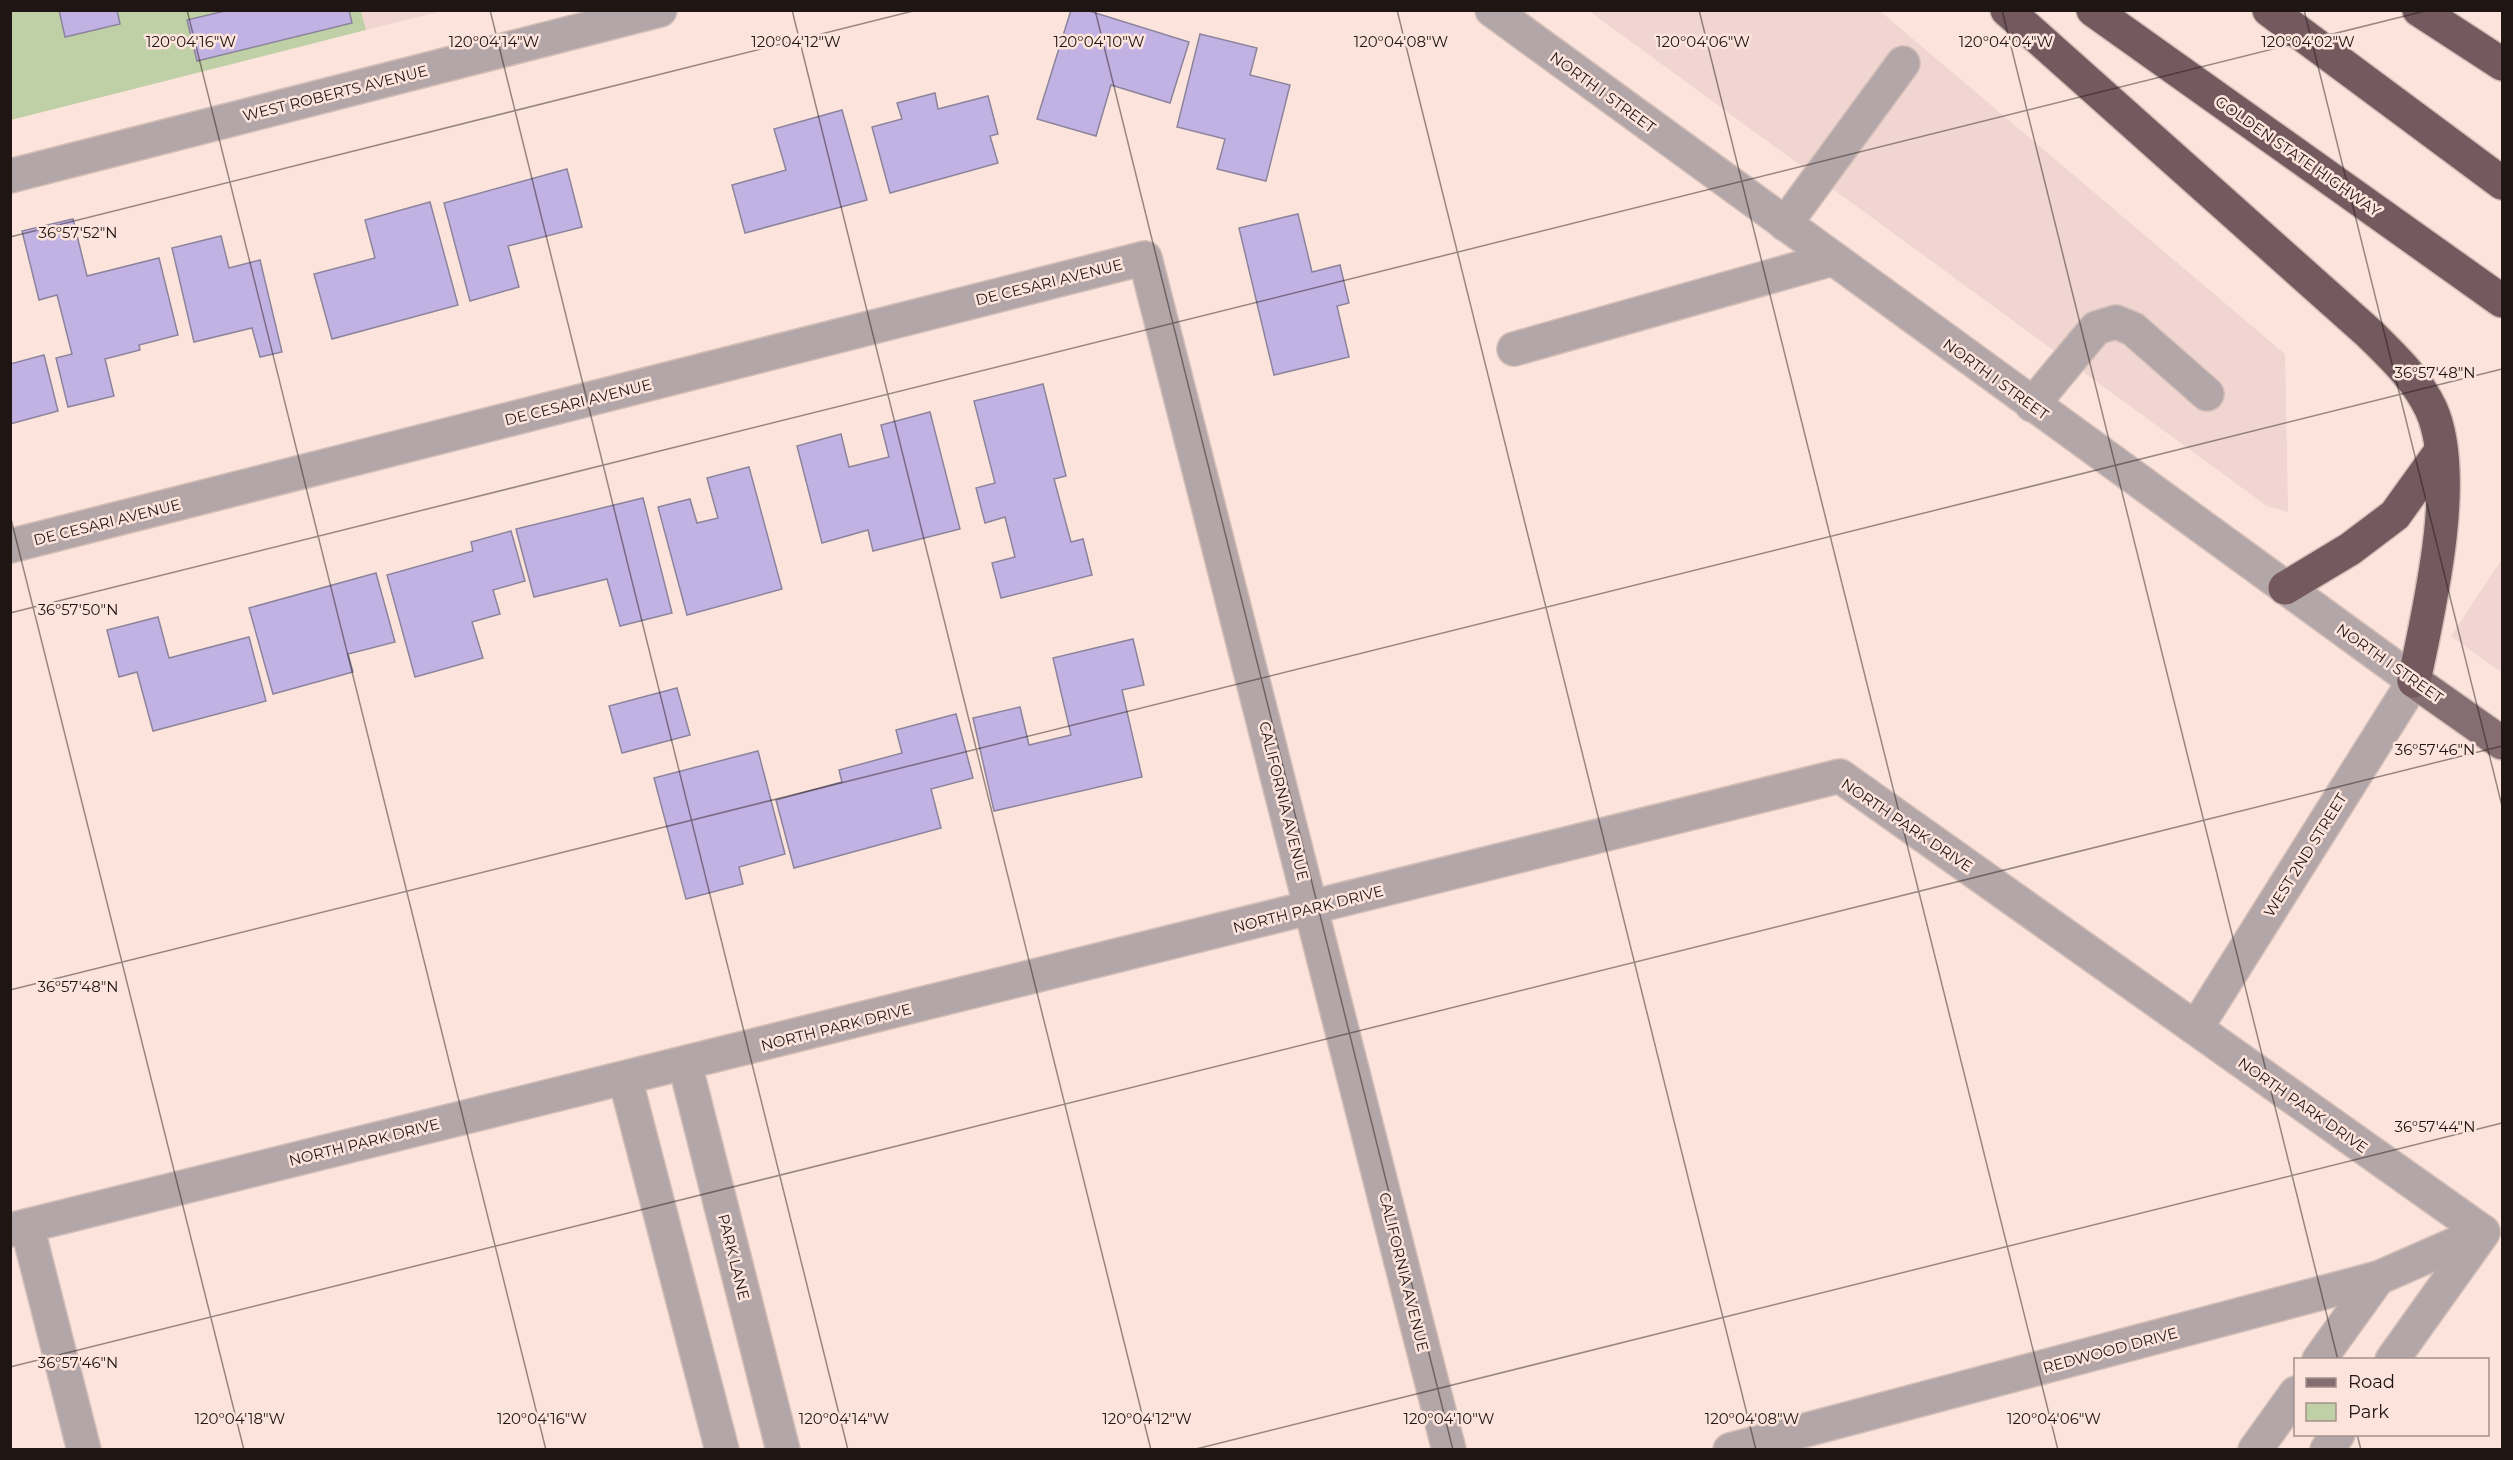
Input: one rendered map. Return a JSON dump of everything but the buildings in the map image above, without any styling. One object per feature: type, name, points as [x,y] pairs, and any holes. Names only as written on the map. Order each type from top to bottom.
[{"type":"highway","points":[[2007,10],[2370,334],[2408,372],[2431,409],[2441,451],[2442,516],[2433,586],[2414,681]]},
{"type":"highway","name":"GOLDEN STATE HIGHWAY","points":[[2093,10],[2502,301]]},
{"type":"highway","points":[[2270,10],[2502,183]]},
{"type":"highway","points":[[2419,10],[2502,64]]},
{"type":"highway","points":[[2285,588],[2350,549],[2395,515],[2441,451]]},
{"type":"main road","name":"NORTH I STREET","points":[[2414,681],[2502,743]]},
{"type":"street","name":"WEST ROBERTS AVENUE","points":[[10,176],[660,10]]},
{"type":"street","name":"NORTH I STREET","points":[[1492,10],[2414,681]]},
{"type":"street","points":[[1785,224],[1903,63]]},
{"type":"street","name":"DE CESARI AVENUE","points":[[10,546],[1145,258]]},
{"type":"street","name":"CALIFORNIA AVENUE","points":[[1145,258],[1449,1449]]},
{"type":"street","points":[[1514,349],[1832,259]]},
{"type":"street","points":[[2032,405],[2096,328],[2116,322],[2133,329],[2207,394]]},
{"type":"street","name":"WEST 2ND STREET","points":[[2196,1028],[2414,681]]},
{"type":"street","name":"NORTH PARK DRIVE","points":[[19,1228],[1840,776],[2483,1232]]},
{"type":"street","name":"PARK LANE","points":[[685,1064],[783,1449]]},
{"type":"street","points":[[626,1078],[722,1449]]},
{"type":"street","points":[[19,1228],[84,1449]]},
{"type":"street","points":[[2393,1358],[2483,1232]]},
{"type":"street","name":"REDWOOD DRIVE","points":[[1730,1449],[1827,1438],[2378,1278],[2483,1232]]},
{"type":"street","points":[[2320,1358],[2378,1278]]},
{"type":"street","points":[[2255,1449],[2294,1394]]},
{"type":"street","points":[[2327,1449],[2337,1436]]},
{"type":"shaded area","points":[[361,10],[443,11],[366,30]]},
{"type":"shaded area","points":[[1589,11],[1880,11],[2285,354],[2288,512],[2267,506]]},
{"type":"shaded area","points":[[2502,559],[2502,673],[2451,636]]},
{"type":"green space","points":[[11,11],[361,11],[366,30],[11,120]]}]
